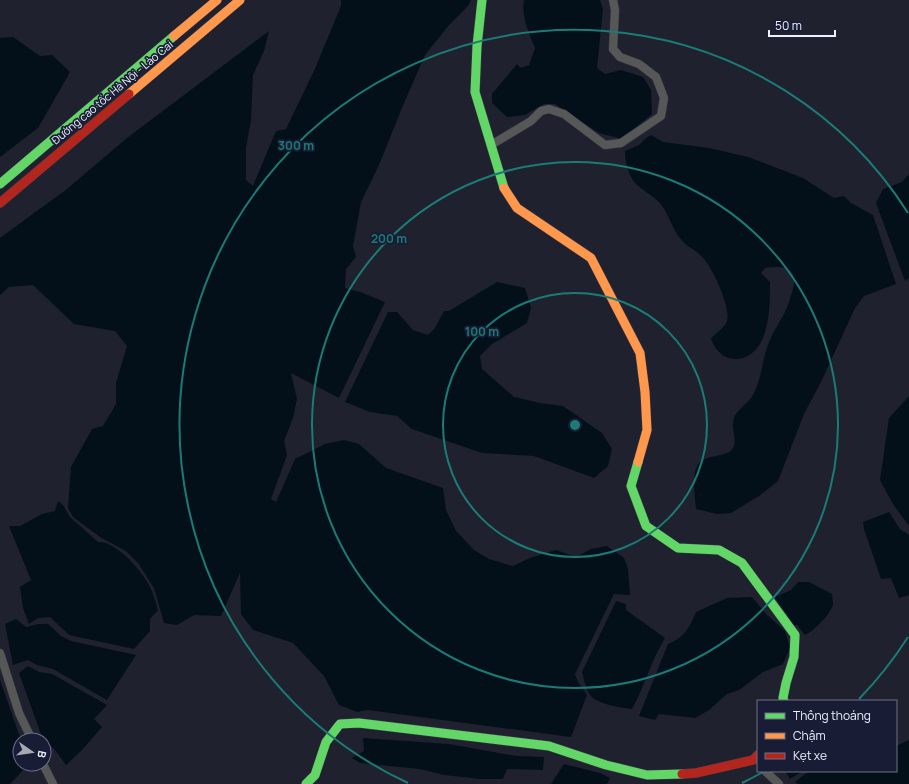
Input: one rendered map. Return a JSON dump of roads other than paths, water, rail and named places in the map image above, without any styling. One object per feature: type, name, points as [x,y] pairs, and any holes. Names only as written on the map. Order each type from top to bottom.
[{"type":"main road","name":"Đường cao tốc Hà Nội - Lào Cai","points":[[0,184],[217,0]]},
{"type":"main road","name":"Đường cao tốc Hà Nội - Lào Cai","points":[[0,203],[240,0]]},
{"type":"main road","points":[[482,0],[477,46],[476,92],[504,186],[517,208],[591,258],[640,353],[645,392],[646,430],[631,486],[646,526],[678,548],[719,550],[742,563],[795,635],[794,657],[782,698],[783,700]]},
{"type":"main road","points":[[306,784],[315,775],[326,742],[340,724],[359,723],[548,746],[606,765],[647,775],[696,773],[756,760]]},
{"type":"street","points":[[491,145],[531,122],[541,111],[550,109],[564,114],[605,145],[621,143],[661,116],[664,98],[656,77],[639,64],[620,57],[614,49],[615,10],[613,0]]},
{"type":"street","points":[[0,653],[20,713],[28,732]]},
{"type":"street","points":[[48,772],[53,784]]},
{"type":"street","points":[[766,772],[779,784]]}]
